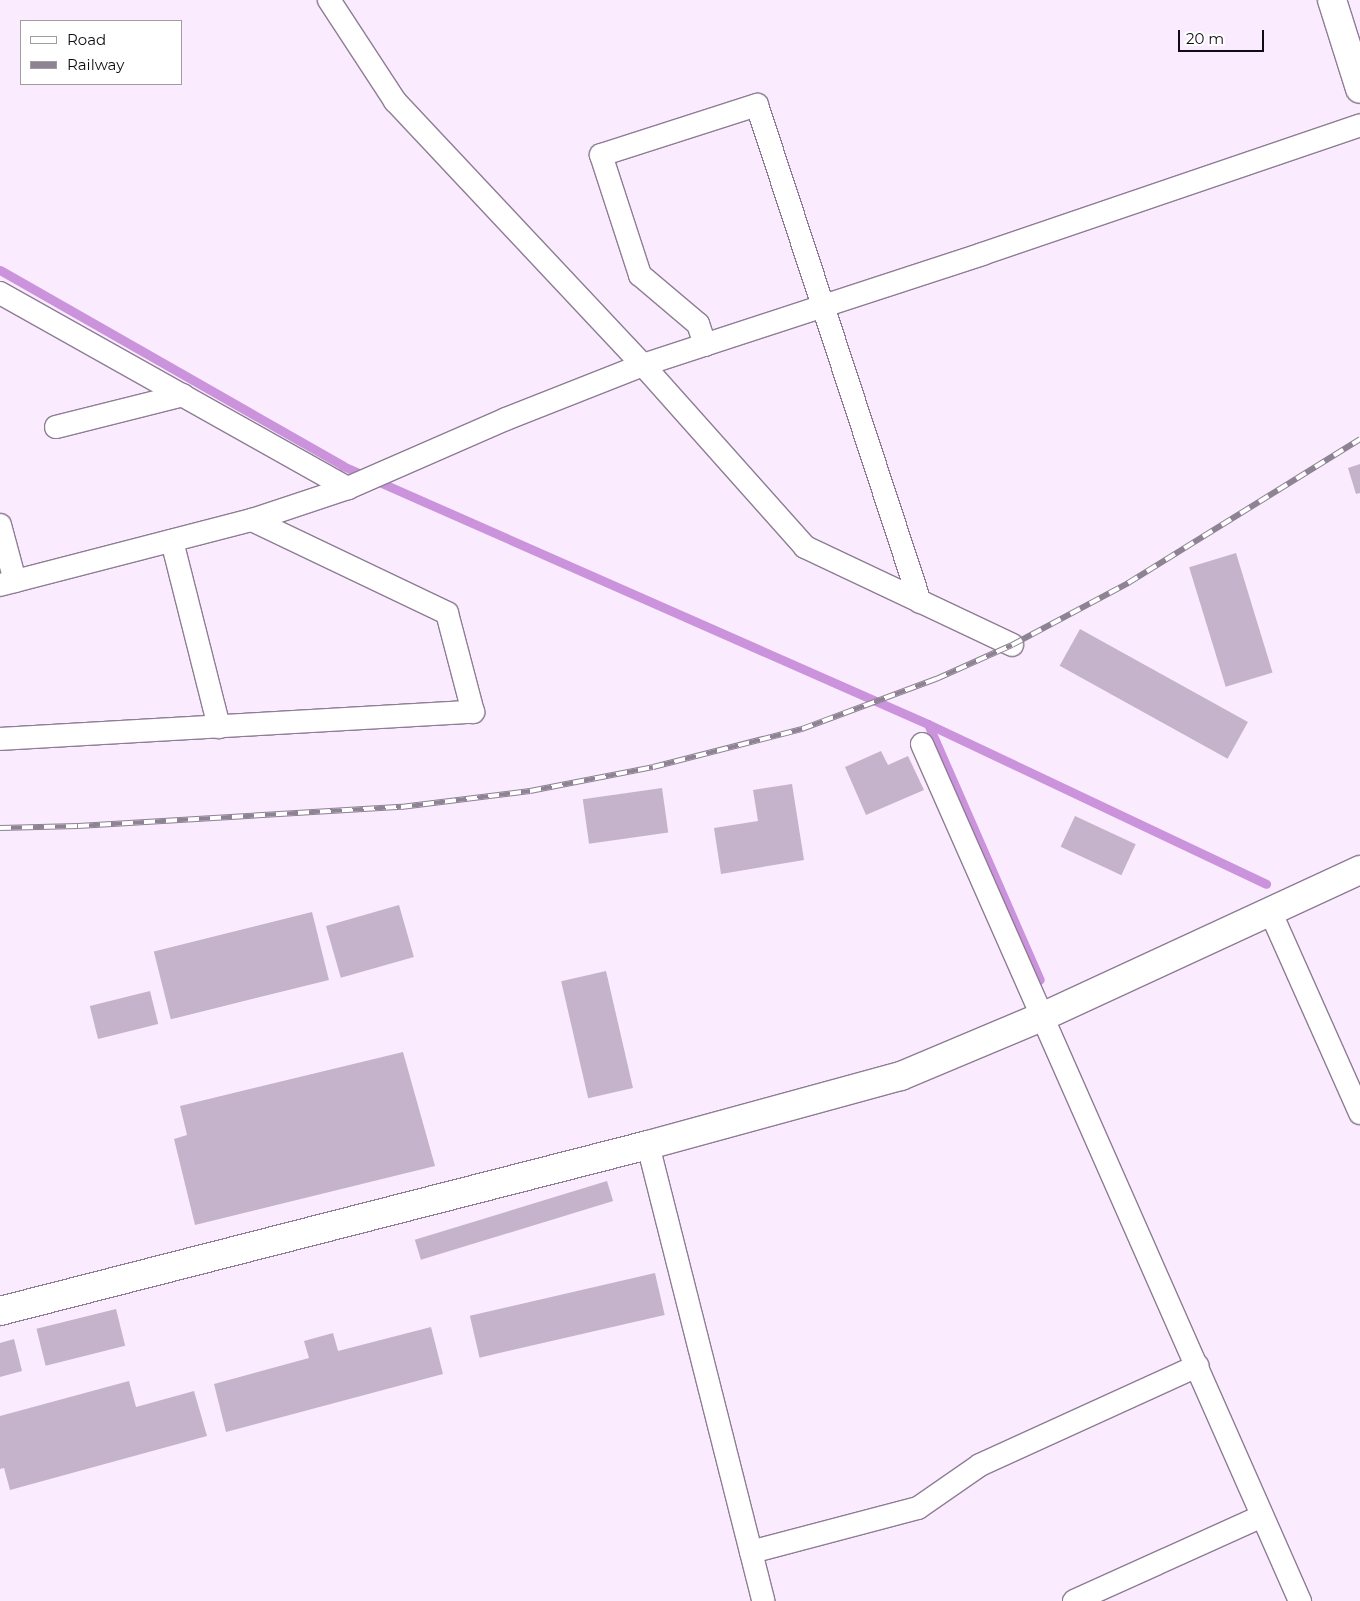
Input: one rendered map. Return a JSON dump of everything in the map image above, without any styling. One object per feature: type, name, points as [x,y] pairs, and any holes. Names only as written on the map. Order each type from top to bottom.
[{"type":"street","points":[[329,0],[395,101],[643,365],[805,548],[1012,645]]},
{"type":"street","points":[[1332,0],[1360,89]]},
{"type":"street","points":[[705,345],[698,324],[640,275],[601,155],[757,105],[920,602]]},
{"type":"street","points":[[0,525],[8,583],[252,520],[348,488],[506,418],[643,365],[822,307],[1360,125]]},
{"type":"street","points":[[0,293],[348,488]]},
{"type":"street","points":[[56,427],[182,395]]},
{"type":"street","points":[[0,739],[473,712],[447,613],[252,520]]},
{"type":"street","points":[[172,541],[219,727]]},
{"type":"street","points":[[922,744],[1044,1016],[1300,1601]]},
{"type":"street","points":[[0,1311],[648,1145],[901,1076],[1044,1016],[1271,913],[1360,870]]},
{"type":"street","points":[[1271,913],[1360,1113]]},
{"type":"street","points":[[648,1145],[763,1601]]},
{"type":"street","points":[[751,1552],[918,1508],[980,1465],[1196,1366]]},
{"type":"street","points":[[1074,1601],[1262,1516]]},
{"type":"building","points":[[1360,464],[1360,493],[1356,494],[1348,468]]},
{"type":"building","points":[[1236,553],[1273,673],[1226,687],[1189,567]]},
{"type":"building","points":[[1080,629],[1248,722],[1228,759],[1060,666]]},
{"type":"building","points":[[881,751],[888,765],[908,756],[924,790],[866,815],[845,767]]},
{"type":"building","points":[[792,784],[804,860],[721,874],[714,828],[758,821],[753,790]]},
{"type":"building","points":[[662,788],[668,833],[589,844],[583,799]]},
{"type":"building","points":[[1075,816],[1136,844],[1121,875],[1061,847]]},
{"type":"building","points":[[399,905],[414,957],[341,978],[326,926]]},
{"type":"building","points":[[312,912],[329,980],[171,1019],[154,951]]},
{"type":"building","points":[[606,971],[633,1088],[588,1098],[561,981]]},
{"type":"building","points":[[150,991],[158,1024],[98,1039],[90,1006]]},
{"type":"building","points":[[403,1052],[435,1166],[195,1225],[174,1139],[187,1135],[180,1106]]},
{"type":"building","points":[[607,1181],[613,1201],[421,1260],[415,1240]]},
{"type":"building","points":[[655,1273],[665,1315],[480,1358],[470,1316]]},
{"type":"building","points":[[116,1309],[125,1346],[46,1366],[36,1329]]},
{"type":"building","points":[[431,1327],[443,1374],[226,1432],[214,1384],[309,1358],[304,1341],[333,1333],[338,1351]]},
{"type":"building","points":[[14,1339],[22,1371],[0,1377],[0,1343]]},
{"type":"building","points":[[129,1381],[136,1407],[194,1391],[207,1436],[10,1490],[4,1468],[0,1469],[0,1416]]},
{"type":"waterway","points":[[0,270],[343,466],[928,724],[1266,884]]},
{"type":"waterway","points":[[928,724],[1040,980]]},
{"type":"railway","points":[[0,828],[78,826],[401,807],[530,791],[653,767],[802,729],[936,679],[1012,645],[1128,583],[1360,439]]}]
